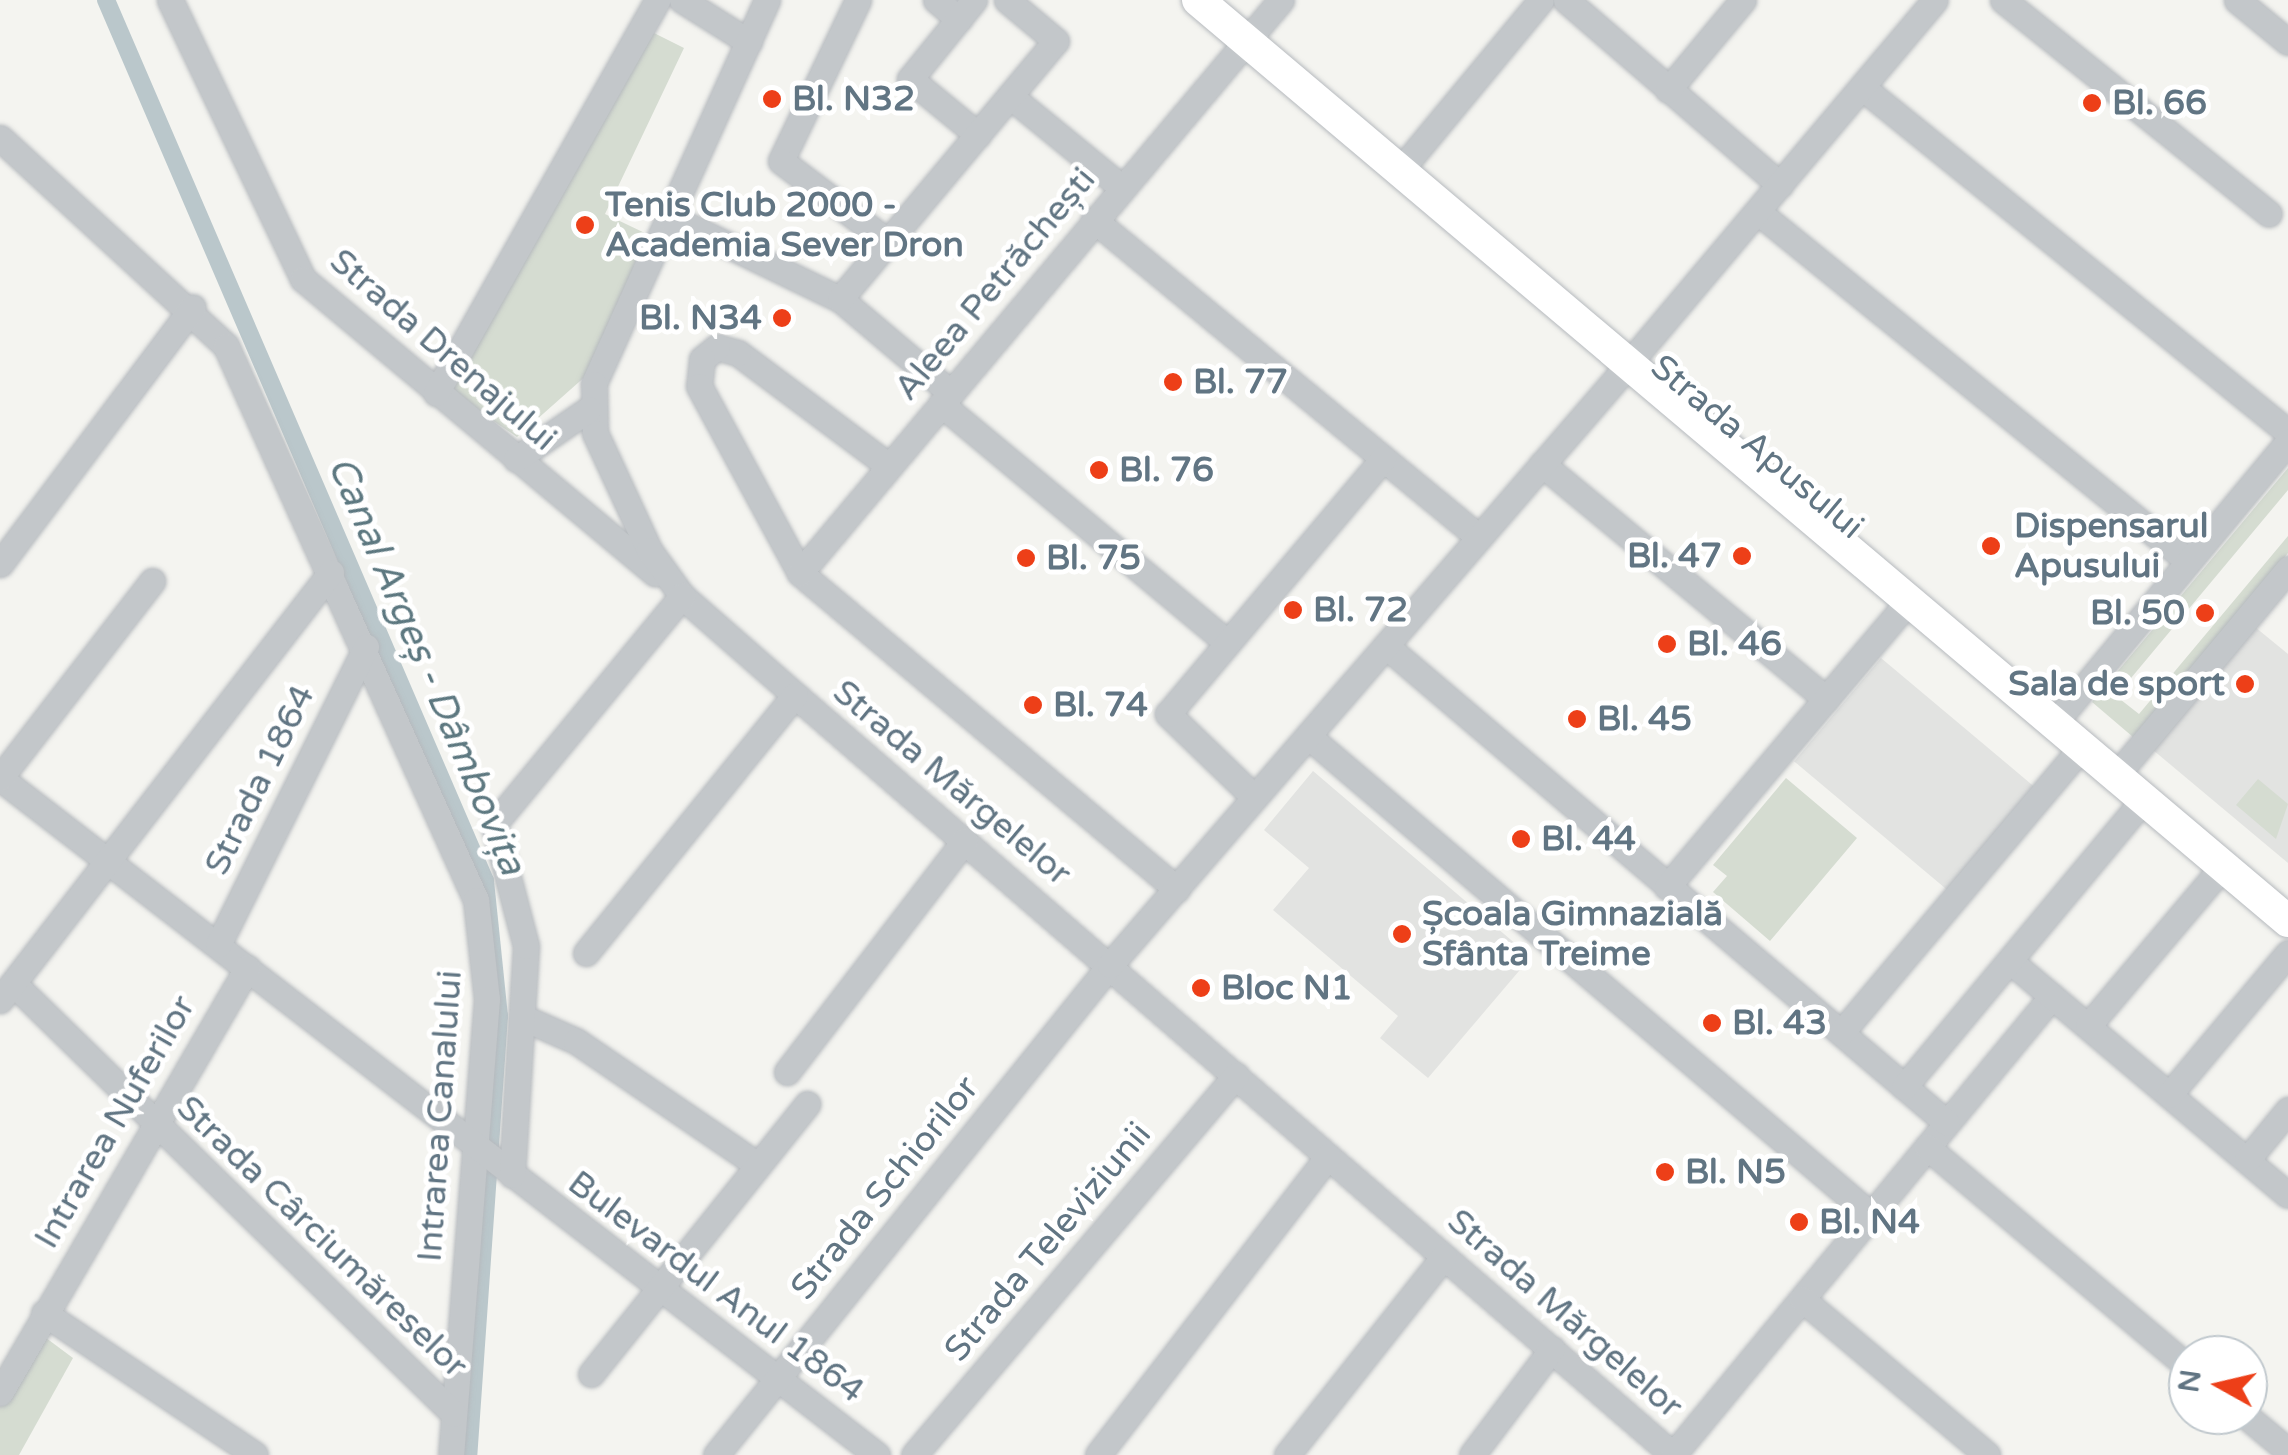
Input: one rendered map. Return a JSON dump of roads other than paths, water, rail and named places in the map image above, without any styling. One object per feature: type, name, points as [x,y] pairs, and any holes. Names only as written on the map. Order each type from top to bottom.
[{"type":"main road","name":"Strada Apusului","points":[[1198,0],[1251,33],[1412,156],[1635,356]]},
{"type":"main road","name":"Strada Apusului","points":[[1226,0],[1251,33],[2060,715],[2088,739],[2144,800],[2288,921]]},
{"type":"main road","name":"Strada Apusului","points":[[2088,739],[2128,760],[2288,894]]},
{"type":"street","name":"Strada Drenajului","points":[[170,0],[303,279],[682,596]]},
{"type":"street","points":[[436,392],[657,0]]},
{"type":"street","points":[[682,0],[749,42]]},
{"type":"street","points":[[516,459],[589,408],[767,0]]},
{"type":"street","points":[[936,0],[966,10],[910,79],[978,135]]},
{"type":"street","points":[[840,298],[1056,42],[1007,0]]},
{"type":"street","name":"Aleea Petrăchești","points":[[800,573],[1281,0]]},
{"type":"street","points":[[1412,156],[1540,0]]},
{"type":"street","points":[[1566,0],[1780,185]]},
{"type":"street","points":[[1668,90],[1736,8],[1709,0]]},
{"type":"street","name":"Strada Schiorilor","points":[[716,1455],[1110,965],[1936,0]]},
{"type":"street","points":[[2004,0],[2269,214]]},
{"type":"street","points":[[2237,0],[2288,42]]},
{"type":"street","points":[[852,2],[782,161],[888,242]]},
{"type":"street","points":[[1863,88],[2288,432]]},
{"type":"street","points":[[1010,96],[1122,187]]},
{"type":"street","name":"Intrarea Canalului","points":[[0,138],[193,307],[238,365],[476,900],[488,1000],[451,1455]]},
{"type":"street","points":[[1758,212],[2188,561]]},
{"type":"street","points":[[670,217],[840,298],[946,398],[1227,642]]},
{"type":"street","points":[[1094,220],[1479,537]]},
{"type":"street","points":[[0,564],[193,307]]},
{"type":"street","points":[[889,466],[738,353],[717,347],[702,359],[700,386],[800,573],[1177,889]]},
{"type":"street","name":"Strada Mărgelelor","points":[[589,408],[638,530],[682,596],[1673,1455]]},
{"type":"street","points":[[2060,715],[2288,442]]},
{"type":"street","points":[[1254,797],[1168,719],[1227,642],[1382,459]]},
{"type":"street","points":[[1542,464],[1826,700]]},
{"type":"street","points":[[2128,760],[2288,569]]},
{"type":"street","name":"Strada Cârciumăreselor","points":[[331,572],[7,992],[154,1122],[454,1414]]},
{"type":"street","points":[[0,778],[152,581]]},
{"type":"street","points":[[1667,887],[1916,594]]},
{"type":"street","points":[[512,1176],[524,1018],[524,921],[494,824],[682,596]]},
{"type":"street","points":[[1386,646],[1947,1123]]},
{"type":"street","name":"Strada 1864","points":[[218,945],[366,647]]},
{"type":"street","points":[[586,953],[795,695]]},
{"type":"street","points":[[1308,736],[1872,1216]]},
{"type":"street","points":[[1841,1033],[2088,739]]},
{"type":"street","name":"Strada 1864","points":[[0,778],[474,1144]]},
{"type":"street","points":[[1904,1087],[2144,800]]},
{"type":"street","points":[[787,1072],[965,840]]},
{"type":"street","points":[[2088,1026],[2223,866]]},
{"type":"street","points":[[2169,1094],[2288,953]]},
{"type":"street","points":[[2010,961],[2288,1195]]},
{"type":"street","name":"Intrarea Nuferilor","points":[[0,1392],[247,968]]},
{"type":"street","points":[[1673,1455],[2052,996]]},
{"type":"street","points":[[524,1018],[576,1040],[758,1165]]},
{"type":"street","name":"Strada Televiziunii","points":[[914,1455],[1236,1074]]},
{"type":"street","points":[[590,1374],[807,1104]]},
{"type":"street","points":[[2246,1160],[2288,1110]]},
{"type":"street","name":"Bulevardul Anul 1864","points":[[474,1144],[878,1455]]},
{"type":"street","points":[[1927,1148],[2168,1350]]},
{"type":"street","points":[[1098,1455],[1328,1156]]},
{"type":"street","points":[[1286,1455],[1444,1256]]},
{"type":"street","points":[[1802,1299],[1987,1455]]},
{"type":"street","points":[[44,1312],[244,1452]]},
{"type":"street","points":[[1472,1455],[1552,1350]]},
{"type":"street","points":[[2268,1435],[2288,1452]]},
{"type":"waterway","name":"Canal Argeș - Dâmbovița","points":[[106,0],[485,881],[499,1016],[468,1455]]},
{"type":"place","name":"Bl. N32","points":[[772,99]]},
{"type":"place","name":"Bl. 66","points":[[2092,103]]},
{"type":"place","name":"Tenis Club 2000 - Academia Sever Dron","points":[[585,225]]},
{"type":"place","name":"Bl. N34","points":[[782,318]]},
{"type":"place","name":"Bl. 77","points":[[1173,382]]},
{"type":"place","name":"Bl. 76","points":[[1099,470]]},
{"type":"place","name":"Dispensarul Apusului","points":[[1991,546]]},
{"type":"place","name":"Bl. 47","points":[[1742,556]]},
{"type":"place","name":"Bl. 75","points":[[1026,558]]},
{"type":"place","name":"Bl. 72","points":[[1293,610]]},
{"type":"place","name":"Bl. 50","points":[[2205,613]]},
{"type":"place","name":"Bl. 46","points":[[1667,644]]},
{"type":"place","name":"Sala de sport","points":[[2245,684]]},
{"type":"place","name":"Bl. 74","points":[[1033,705]]},
{"type":"place","name":"Bl. 45","points":[[1577,719]]},
{"type":"place","name":"Bl. 44","points":[[1521,839]]},
{"type":"place","name":"Școala Gimnazială Sfânta Treime","points":[[1402,934]]},
{"type":"place","name":"Bloc N1","points":[[1201,988]]},
{"type":"place","name":"Bl. 43","points":[[1712,1023]]},
{"type":"place","name":"Bl. N5","points":[[1665,1172]]},
{"type":"place","name":"Bl. N4","points":[[1799,1222]]}]
